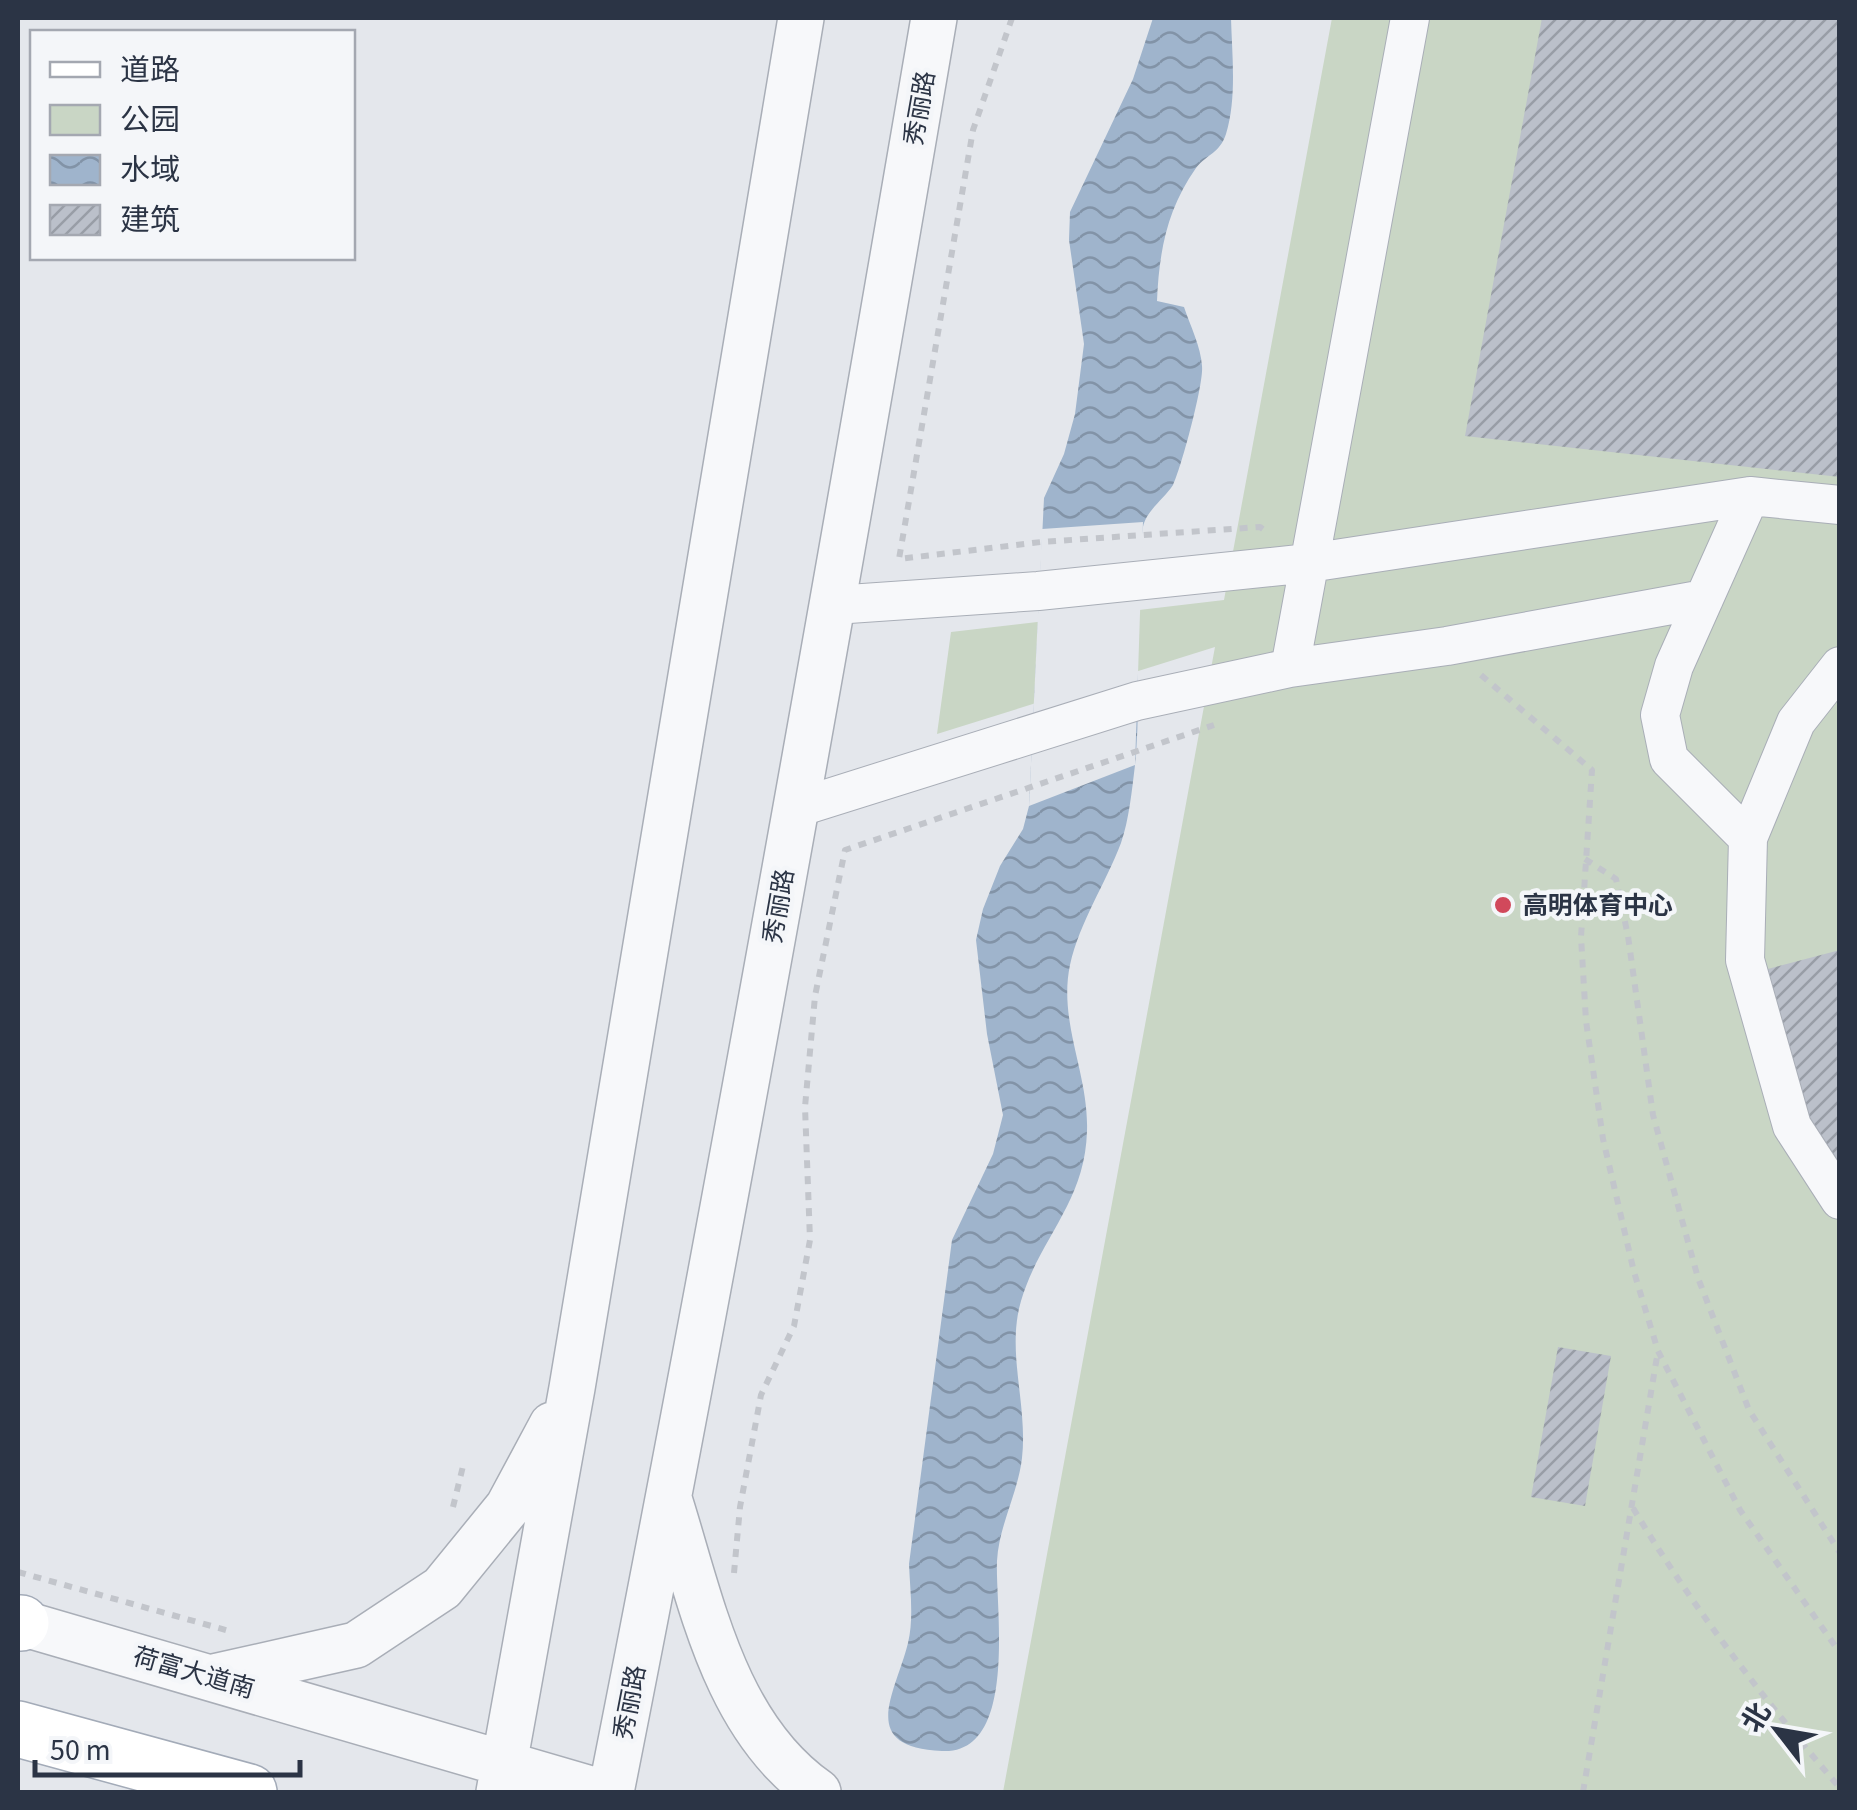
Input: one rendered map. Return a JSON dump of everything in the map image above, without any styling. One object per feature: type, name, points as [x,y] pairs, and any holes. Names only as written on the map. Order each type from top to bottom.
[{"type":"main road","points":[[18,1729],[248,1792]]},
{"type":"street","points":[[502,1778],[572,1388],[801,18]]},
{"type":"street","name":"秀丽路","points":[[611,1792],[834,605],[934,18]]},
{"type":"street","points":[[1290,668],[1410,18]]},
{"type":"street","points":[[834,605],[1140,582],[1309,563],[1750,496],[1840,505]]},
{"type":"street","points":[[1748,838],[1669,759],[1660,714],[1674,666],[1750,496]]},
{"type":"street","points":[[796,808],[1137,702],[1290,668],[1447,646],[1704,599]]},
{"type":"street","points":[[1840,666],[1796,722],[1748,838],[1744,960],[1792,1126],[1840,1200]]},
{"type":"street","points":[[212,1677],[356,1644],[442,1588],[508,1506],[572,1388]]},
{"type":"street","points":[[669,1498],[716,1652],[755,1728],[802,1782],[818,1792]]},
{"type":"street","name":"荷富大道南","points":[[18,1610],[502,1778],[601,1792]]},
{"type":"path","points":[[1012,18],[973,130],[898,559],[1040,542],[1260,527],[1309,563]]},
{"type":"path","points":[[1447,646],[1592,770],[1581,936],[1585,1004],[1600,1119],[1634,1272],[1658,1350],[1740,1510],[1840,1653]]},
{"type":"path","points":[[734,1578],[740,1507],[761,1395],[794,1326],[810,1240],[806,1089],[815,996],[845,850],[1135,750]]},
{"type":"path","points":[[1584,859],[1616,879],[1628,936],[1653,1115],[1698,1278],[1750,1410],[1840,1552]]},
{"type":"path","points":[[1583,1792],[1658,1350]]},
{"type":"path","points":[[448,1518],[464,1462]]},
{"type":"path","points":[[1631,1506],[1708,1625],[1777,1716],[1840,1788]]},
{"type":"path","points":[[18,1610],[247,1634]]},
{"type":"green space","name":"高明体育中心","points":[[1332,18],[1839,18],[1839,1792],[1003,1792],[1215,647],[937,734],[951,632],[1224,600]]},
{"type":"water","points":[[1153,18],[1231,18],[1233,91],[1226,134],[1217,149],[1196,168],[1178,199],[1166,232],[1158,283],[1157,301],[1184,307],[1200,351],[1202,375],[1177,476],[1143,527],[1133,784],[1121,843],[1080,933],[1070,965],[1068,1007],[1084,1089],[1087,1131],[1079,1179],[1029,1278],[1017,1320],[1022,1458],[998,1548],[998,1674],[993,1705],[983,1729],[966,1746],[942,1751],[899,1740],[890,1729],[888,1715],[910,1633],[909,1564],[952,1240],[993,1154],[1003,1115],[987,1034],[976,940],[1000,866],[1023,829],[1029,806],[1044,498],[1064,454],[1075,414],[1084,344],[1069,240],[1070,212],[1133,79]]},
{"type":"pier","points":[[1143,522],[1135,765],[1029,806],[1042,529]]},
{"type":"building","points":[[1542,18],[1840,18],[1840,477],[1465,436]]},
{"type":"building","points":[[1840,950],[1840,1166],[1805,1111],[1764,970]]},
{"type":"building","points":[[1558,1347],[1611,1356],[1585,1506],[1531,1497]]},
{"type":"place","name":"高明体育中心","points":[[1503,905]]}]
